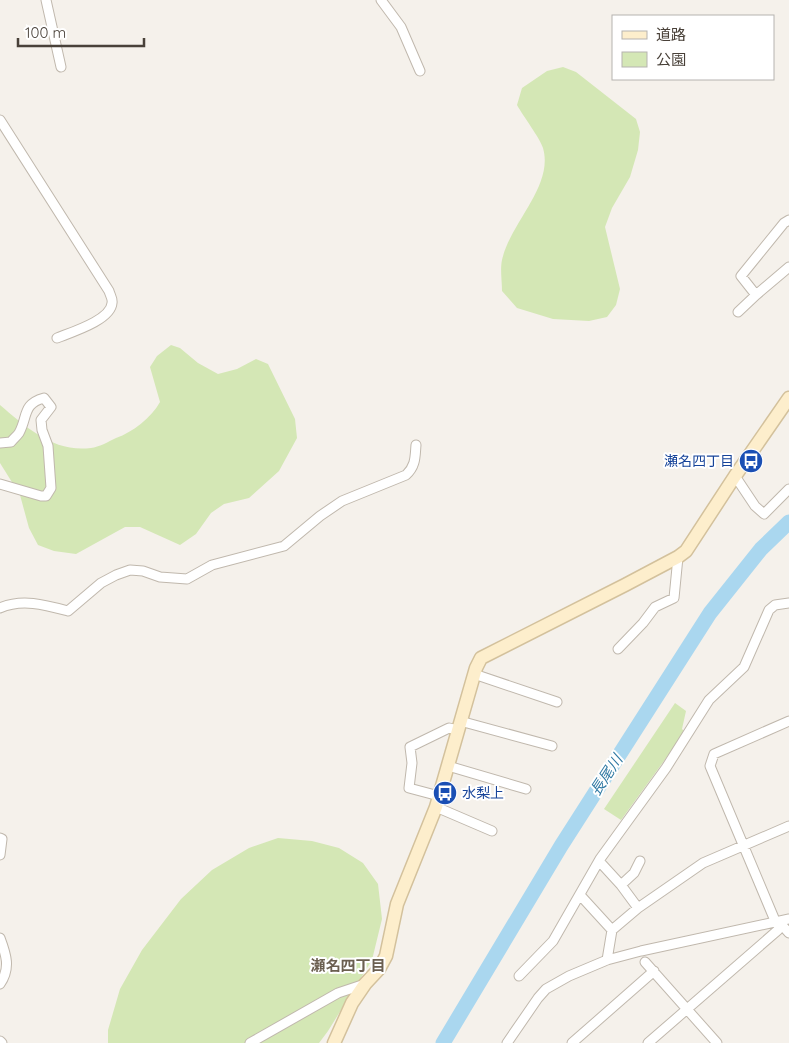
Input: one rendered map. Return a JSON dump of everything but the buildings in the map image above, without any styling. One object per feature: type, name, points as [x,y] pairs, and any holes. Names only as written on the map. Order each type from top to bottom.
[{"type":"street","points":[[46,0],[61,66]]},
{"type":"street","points":[[382,0],[401,27],[420,72]]},
{"type":"street","points":[[0,120],[109,291],[113,301],[107,315],[57,338]]},
{"type":"street","points":[[756,295],[742,276],[784,223],[789,220]]},
{"type":"street","points":[[738,312],[789,267]]},
{"type":"street","points":[[0,442],[11,442],[19,432],[28,408],[35,401],[44,398],[51,407],[41,420],[42,430],[48,446],[51,488],[46,496],[41,496],[0,484]]},
{"type":"street","points":[[334,1043],[352,1003],[365,984],[379,969],[386,956],[397,904],[437,802],[474,674],[481,658],[626,586],[686,551],[734,476],[789,398]]},
{"type":"street","points":[[0,608],[8,604],[38,603],[68,611],[101,583],[123,572],[130,570],[143,571],[160,577],[187,579],[212,565],[284,546],[320,516],[342,501],[406,474],[411,470],[415,462],[416,445]]},
{"type":"street","points":[[734,476],[755,506],[764,514],[789,489]]},
{"type":"street","points":[[618,649],[643,623],[655,607],[674,598],[678,557]]},
{"type":"street","points":[[519,976],[553,941],[599,861],[666,768],[709,700],[744,667],[769,610],[774,605],[789,604]]},
{"type":"street","points":[[474,674],[557,702]]},
{"type":"street","points":[[789,721],[714,754],[710,766],[744,846],[782,922],[789,932]]},
{"type":"street","points":[[492,831],[409,788],[412,763],[410,747],[449,728],[459,726],[552,746]]},
{"type":"street","points":[[448,766],[526,789]]},
{"type":"street","points":[[607,960],[612,930],[638,908],[703,863],[789,826]]},
{"type":"street","points":[[0,838],[2,839],[0,855]]},
{"type":"street","points":[[599,861],[621,885],[638,908]]},
{"type":"street","points":[[621,885],[634,873],[640,861]]},
{"type":"street","points":[[580,895],[612,930]]},
{"type":"street","points":[[507,1043],[546,989],[569,976],[607,960],[641,951],[782,922]]},
{"type":"street","points":[[648,1043],[778,930],[782,922]]},
{"type":"street","points":[[0,938],[7,956],[4,978],[0,984]]},
{"type":"street","points":[[645,962],[717,1043]]},
{"type":"street","points":[[572,1043],[654,971]]},
{"type":"street","points":[[250,1043],[338,993],[365,984]]},
{"type":"green space","points":[[563,67],[576,72],[636,119],[640,132],[638,150],[630,177],[612,208],[605,227],[620,289],[616,305],[607,317],[589,321],[553,319],[517,308],[502,291],[502,260],[513,232],[537,190],[545,162],[543,148],[517,105],[522,88],[547,71]]},
{"type":"green space","points":[[171,345],[180,348],[198,363],[218,374],[237,369],[256,359],[268,364],[295,419],[297,438],[279,471],[249,498],[224,504],[211,513],[196,534],[180,545],[140,527],[125,527],[76,554],[54,551],[38,545],[29,528],[20,495],[0,463],[0,405],[41,437],[65,446],[78,448],[97,447],[135,428],[147,419],[156,408],[160,402],[150,367],[157,356]]},
{"type":"green space","points":[[675,703],[686,711],[682,729],[685,732],[621,820],[604,809]]},
{"type":"green space","points":[[278,838],[312,841],[339,848],[363,863],[378,884],[382,919],[372,960],[319,1043],[108,1043],[108,1030],[120,989],[142,950],[181,899],[212,870],[249,848]]},
{"type":"waterway","name":"長尾川","points":[[443,1043],[561,846],[710,613],[761,549],[789,522]]},
{"type":"place","name":"瀬名四丁目","points":[[751,461]]},
{"type":"place","name":"水梨上","points":[[445,793]]},
{"type":"district","name":"瀬名四丁目","points":[[348,965]]}]
